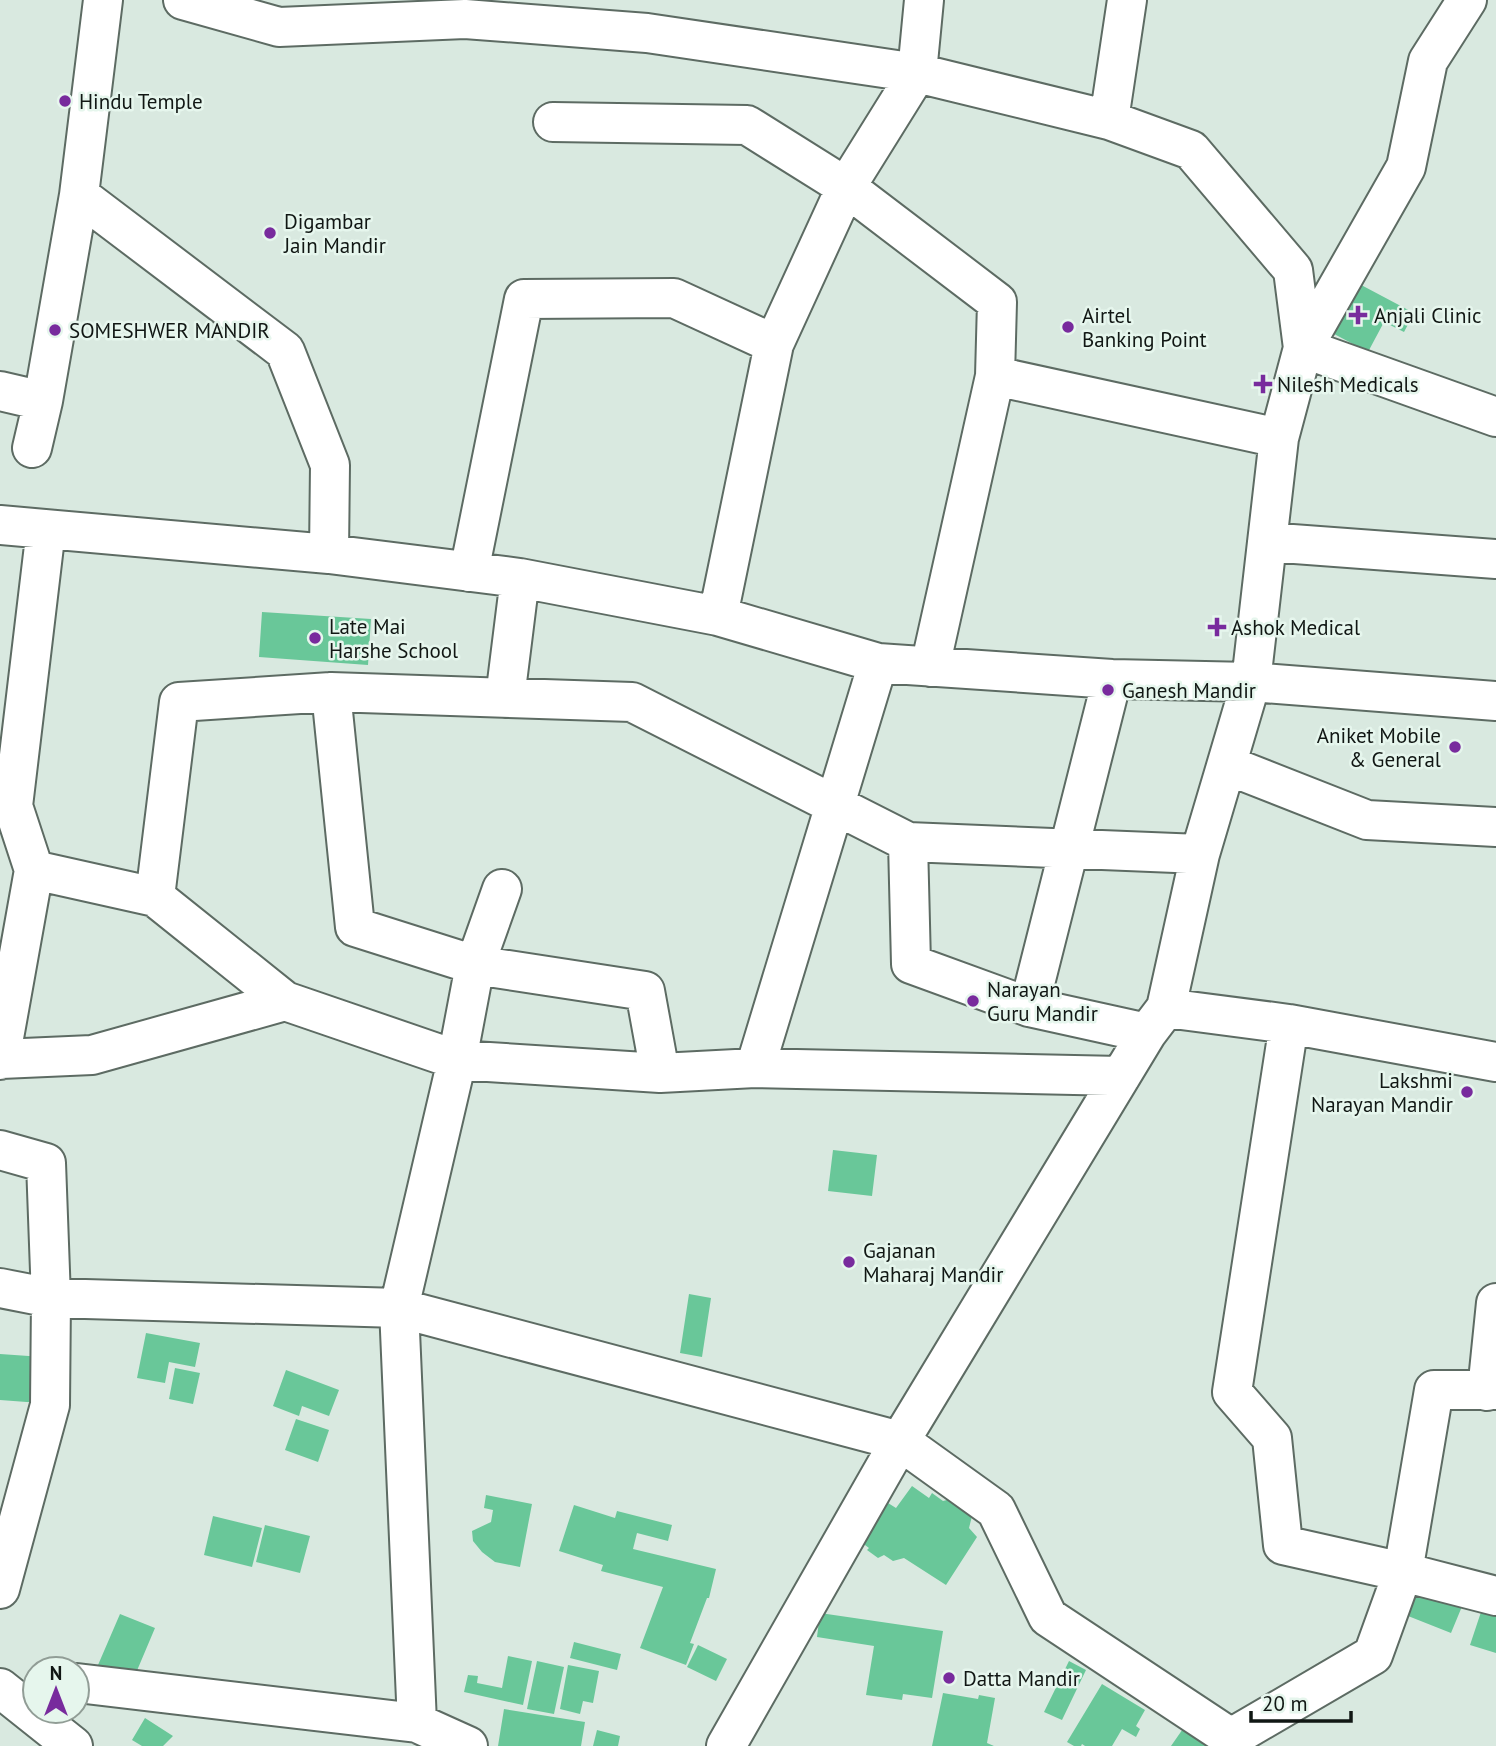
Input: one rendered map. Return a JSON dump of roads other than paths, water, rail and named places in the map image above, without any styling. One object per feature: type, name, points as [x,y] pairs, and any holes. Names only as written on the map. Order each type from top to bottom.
[{"type":"street","points":[[32,448],[43,401],[79,195],[103,0]]},
{"type":"street","points":[[183,0],[279,27],[466,10],[648,17],[917,73],[1110,120],[1191,150],[1293,270],[1303,348]]},
{"type":"street","points":[[719,616],[774,344],[846,187],[917,73],[924,0]]},
{"type":"street","points":[[1110,120],[1127,0]]},
{"type":"street","points":[[726,1746],[900,1441],[1157,1020],[1200,854],[1251,682],[1279,438],[1303,348],[1406,167],[1428,61],[1467,0]]},
{"type":"street","points":[[553,122],[747,125],[846,187],[997,302],[995,376],[930,667]]},
{"type":"street","points":[[79,195],[285,351],[330,465],[329,554]]},
{"type":"street","points":[[469,572],[524,299],[674,299],[774,344]]},
{"type":"street","points":[[1303,348],[1496,417]]},
{"type":"street","points":[[995,376],[1279,438]]},
{"type":"street","points":[[0,391],[43,401]]},
{"type":"street","points":[[0,525],[329,554],[520,578],[719,616],[878,663],[1112,679],[1251,682],[1496,701]]},
{"type":"street","points":[[46,529],[6,804],[34,870],[1,1060],[92,1055],[285,1000]]},
{"type":"street","points":[[1267,542],[1496,559]]},
{"type":"street","points":[[505,698],[520,578]]},
{"type":"street","points":[[755,1068],[878,663]]},
{"type":"street","points":[[1029,1007],[1112,679]]},
{"type":"street","points":[[331,692],[355,927],[475,965],[645,991],[660,1073]]},
{"type":"street","points":[[155,897],[179,702],[331,692],[632,702],[908,842],[1200,854]]},
{"type":"street","points":[[1227,765],[1367,820],[1496,827]]},
{"type":"street","points":[[908,842],[911,964],[1029,1007],[1157,1020],[1289,1024],[1496,1062]]},
{"type":"street","points":[[34,870],[155,897],[285,1000],[457,1060],[660,1073],[755,1068],[1121,1076]]},
{"type":"street","points":[[417,1723],[399,1308],[457,1060],[475,965],[502,889]]},
{"type":"street","points":[[1289,1024],[1232,1392],[1272,1438],[1283,1545],[1496,1596]]},
{"type":"street","points":[[0,1150],[46,1163],[51,1298],[50,1405],[0,1589]]},
{"type":"street","points":[[0,1288],[51,1298],[399,1308],[900,1441],[996,1510],[1048,1618],[1234,1742],[1373,1655],[1403,1572],[1434,1390],[1492,1390],[1496,1303]]},
{"type":"street","points":[[0,1674],[21,1676]]},
{"type":"street","points":[[91,1685],[417,1723],[468,1746]]},
{"type":"street","points":[[0,1688],[73,1746]]},
{"type":"place","name":"Hindu Temple","points":[[65,101]]},
{"type":"place","name":"Digambar Jain Mandir","points":[[270,233]]},
{"type":"place","name":"Anjali Clinic","points":[[1358,315]]},
{"type":"place","name":"Airtel Banking Point","points":[[1068,327]]},
{"type":"place","name":"SOMESHWER MANDIR","points":[[55,330]]},
{"type":"place","name":"Nilesh Medicals","points":[[1263,384]]},
{"type":"place","name":"Ashok Medical","points":[[1217,627]]},
{"type":"place","name":"Late Mai Harshe School","points":[[315,638]]},
{"type":"place","name":"Ganesh Mandir","points":[[1108,690]]},
{"type":"place","name":"Aniket Mobile & General","points":[[1455,747]]},
{"type":"place","name":"Narayan Guru Mandir","points":[[973,1001]]},
{"type":"place","name":"Lakshmi Narayan Mandir","points":[[1467,1092]]},
{"type":"place","name":"Gajanan Maharaj Mandir","points":[[849,1262]]},
{"type":"place","name":"Datta Mandir","points":[[949,1678]]}]
